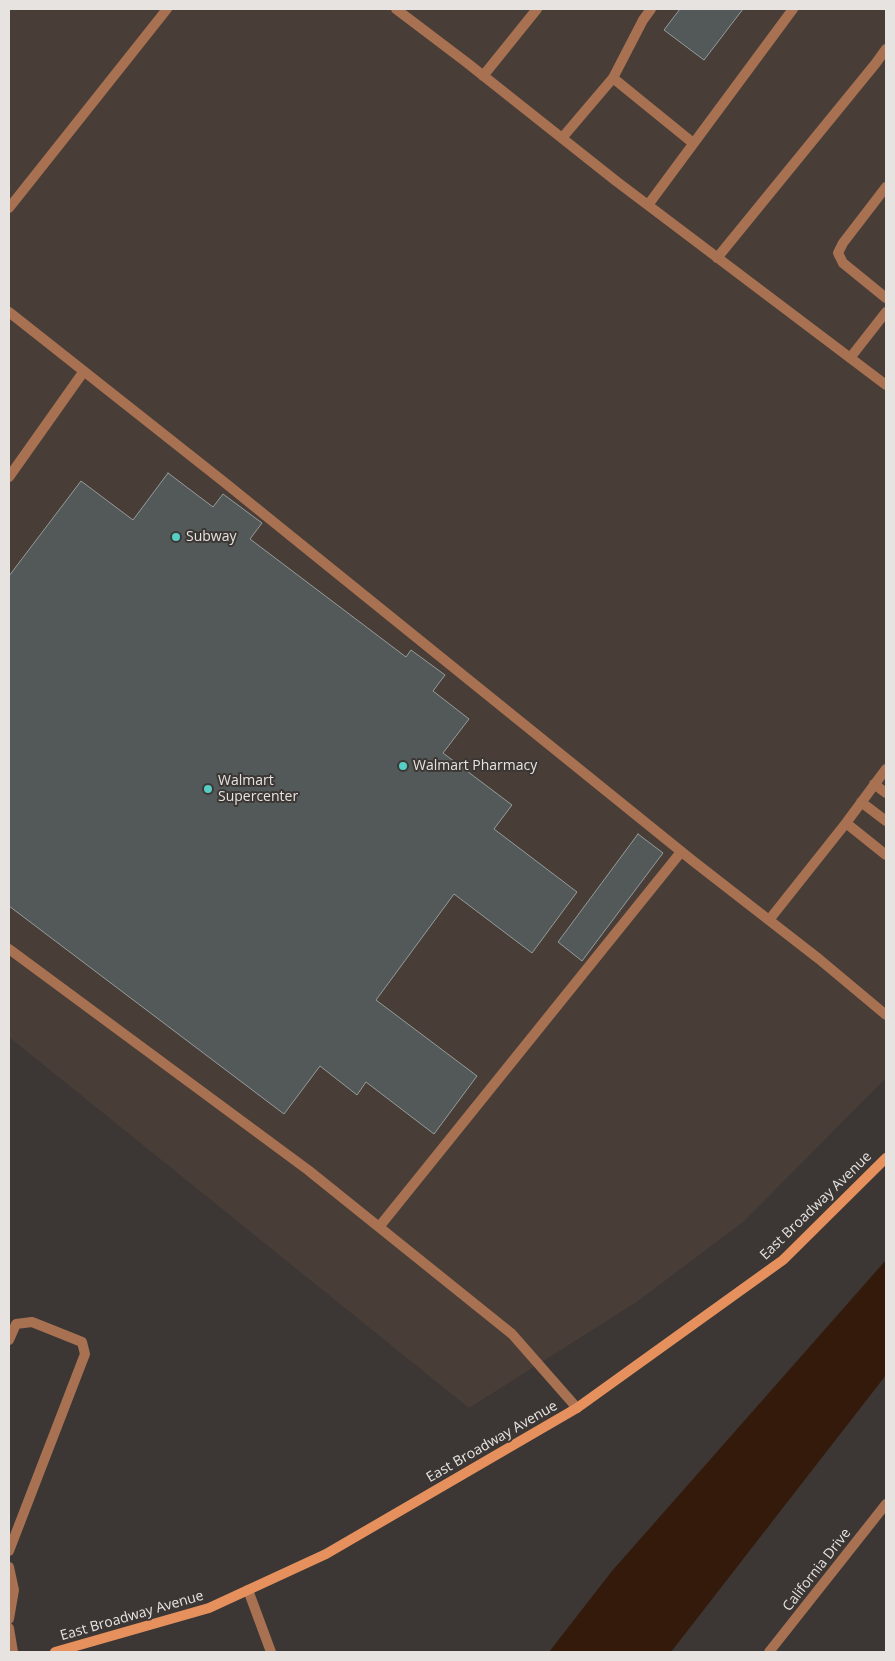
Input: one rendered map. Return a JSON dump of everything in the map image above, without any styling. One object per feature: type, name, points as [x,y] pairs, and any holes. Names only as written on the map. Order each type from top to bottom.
[{"type":"street","points":[[9,208],[167,9]]},
{"type":"street","points":[[396,9],[717,258],[886,385]]},
{"type":"street","points":[[484,76],[537,9]]},
{"type":"street","points":[[562,138],[613,78],[643,20],[652,9]]},
{"type":"street","points":[[648,205],[793,9]]},
{"type":"street","points":[[717,258],[886,49]]},
{"type":"street","points":[[613,78],[694,143]]},
{"type":"street","points":[[886,186],[843,243],[838,253],[843,263],[886,298]]},
{"type":"street","points":[[9,312],[244,498],[681,852],[820,959],[886,1015]]},
{"type":"street","points":[[850,358],[886,312]]},
{"type":"street","points":[[9,478],[84,371]]},
{"type":"street","points":[[769,920],[846,823],[886,768]]},
{"type":"street","points":[[874,784],[886,793]]},
{"type":"street","points":[[861,802],[886,821]]},
{"type":"street","points":[[846,823],[886,855]]},
{"type":"street","points":[[379,1227],[681,852]]},
{"type":"street","points":[[9,948],[308,1170],[512,1334],[577,1408]]},
{"type":"street","name":"East Broadway Avenue","points":[[55,1652],[209,1608],[326,1554],[577,1408],[783,1260],[886,1158]]},
{"type":"street","points":[[9,1340],[16,1324],[32,1322],[82,1342],[85,1354],[9,1551]]},
{"type":"street","name":"California Drive","points":[[769,1652],[886,1504]]},
{"type":"street","points":[[9,1567],[14,1590],[9,1620]]},
{"type":"street","points":[[248,1590],[271,1652]]},
{"type":"street","points":[[9,1628],[14,1652]]},
{"type":"shaded area","points":[[9,9],[886,9],[886,1078],[743,1222],[638,1301],[469,1408],[9,1037]]},
{"type":"shaded area","points":[[886,1260],[886,1375],[671,1652],[549,1652],[612,1571]]},
{"type":"building","points":[[680,9],[743,9],[704,60],[664,30]]},
{"type":"building","points":[[168,473],[213,507],[223,494],[262,523],[250,539],[406,657],[411,650],[445,675],[433,691],[469,719],[443,753],[512,805],[494,829],[577,892],[532,953],[454,894],[376,1000],[477,1076],[434,1134],[366,1082],[357,1095],[320,1066],[284,1114],[9,906],[9,576],[81,481],[133,520]]},
{"type":"building","points":[[638,834],[663,853],[582,961],[558,942]]},
{"type":"place","name":"Subway","points":[[176,537]]},
{"type":"place","name":"Walmart Pharmacy","points":[[403,766]]},
{"type":"place","name":"Walmart Supercenter","points":[[208,789]]}]
